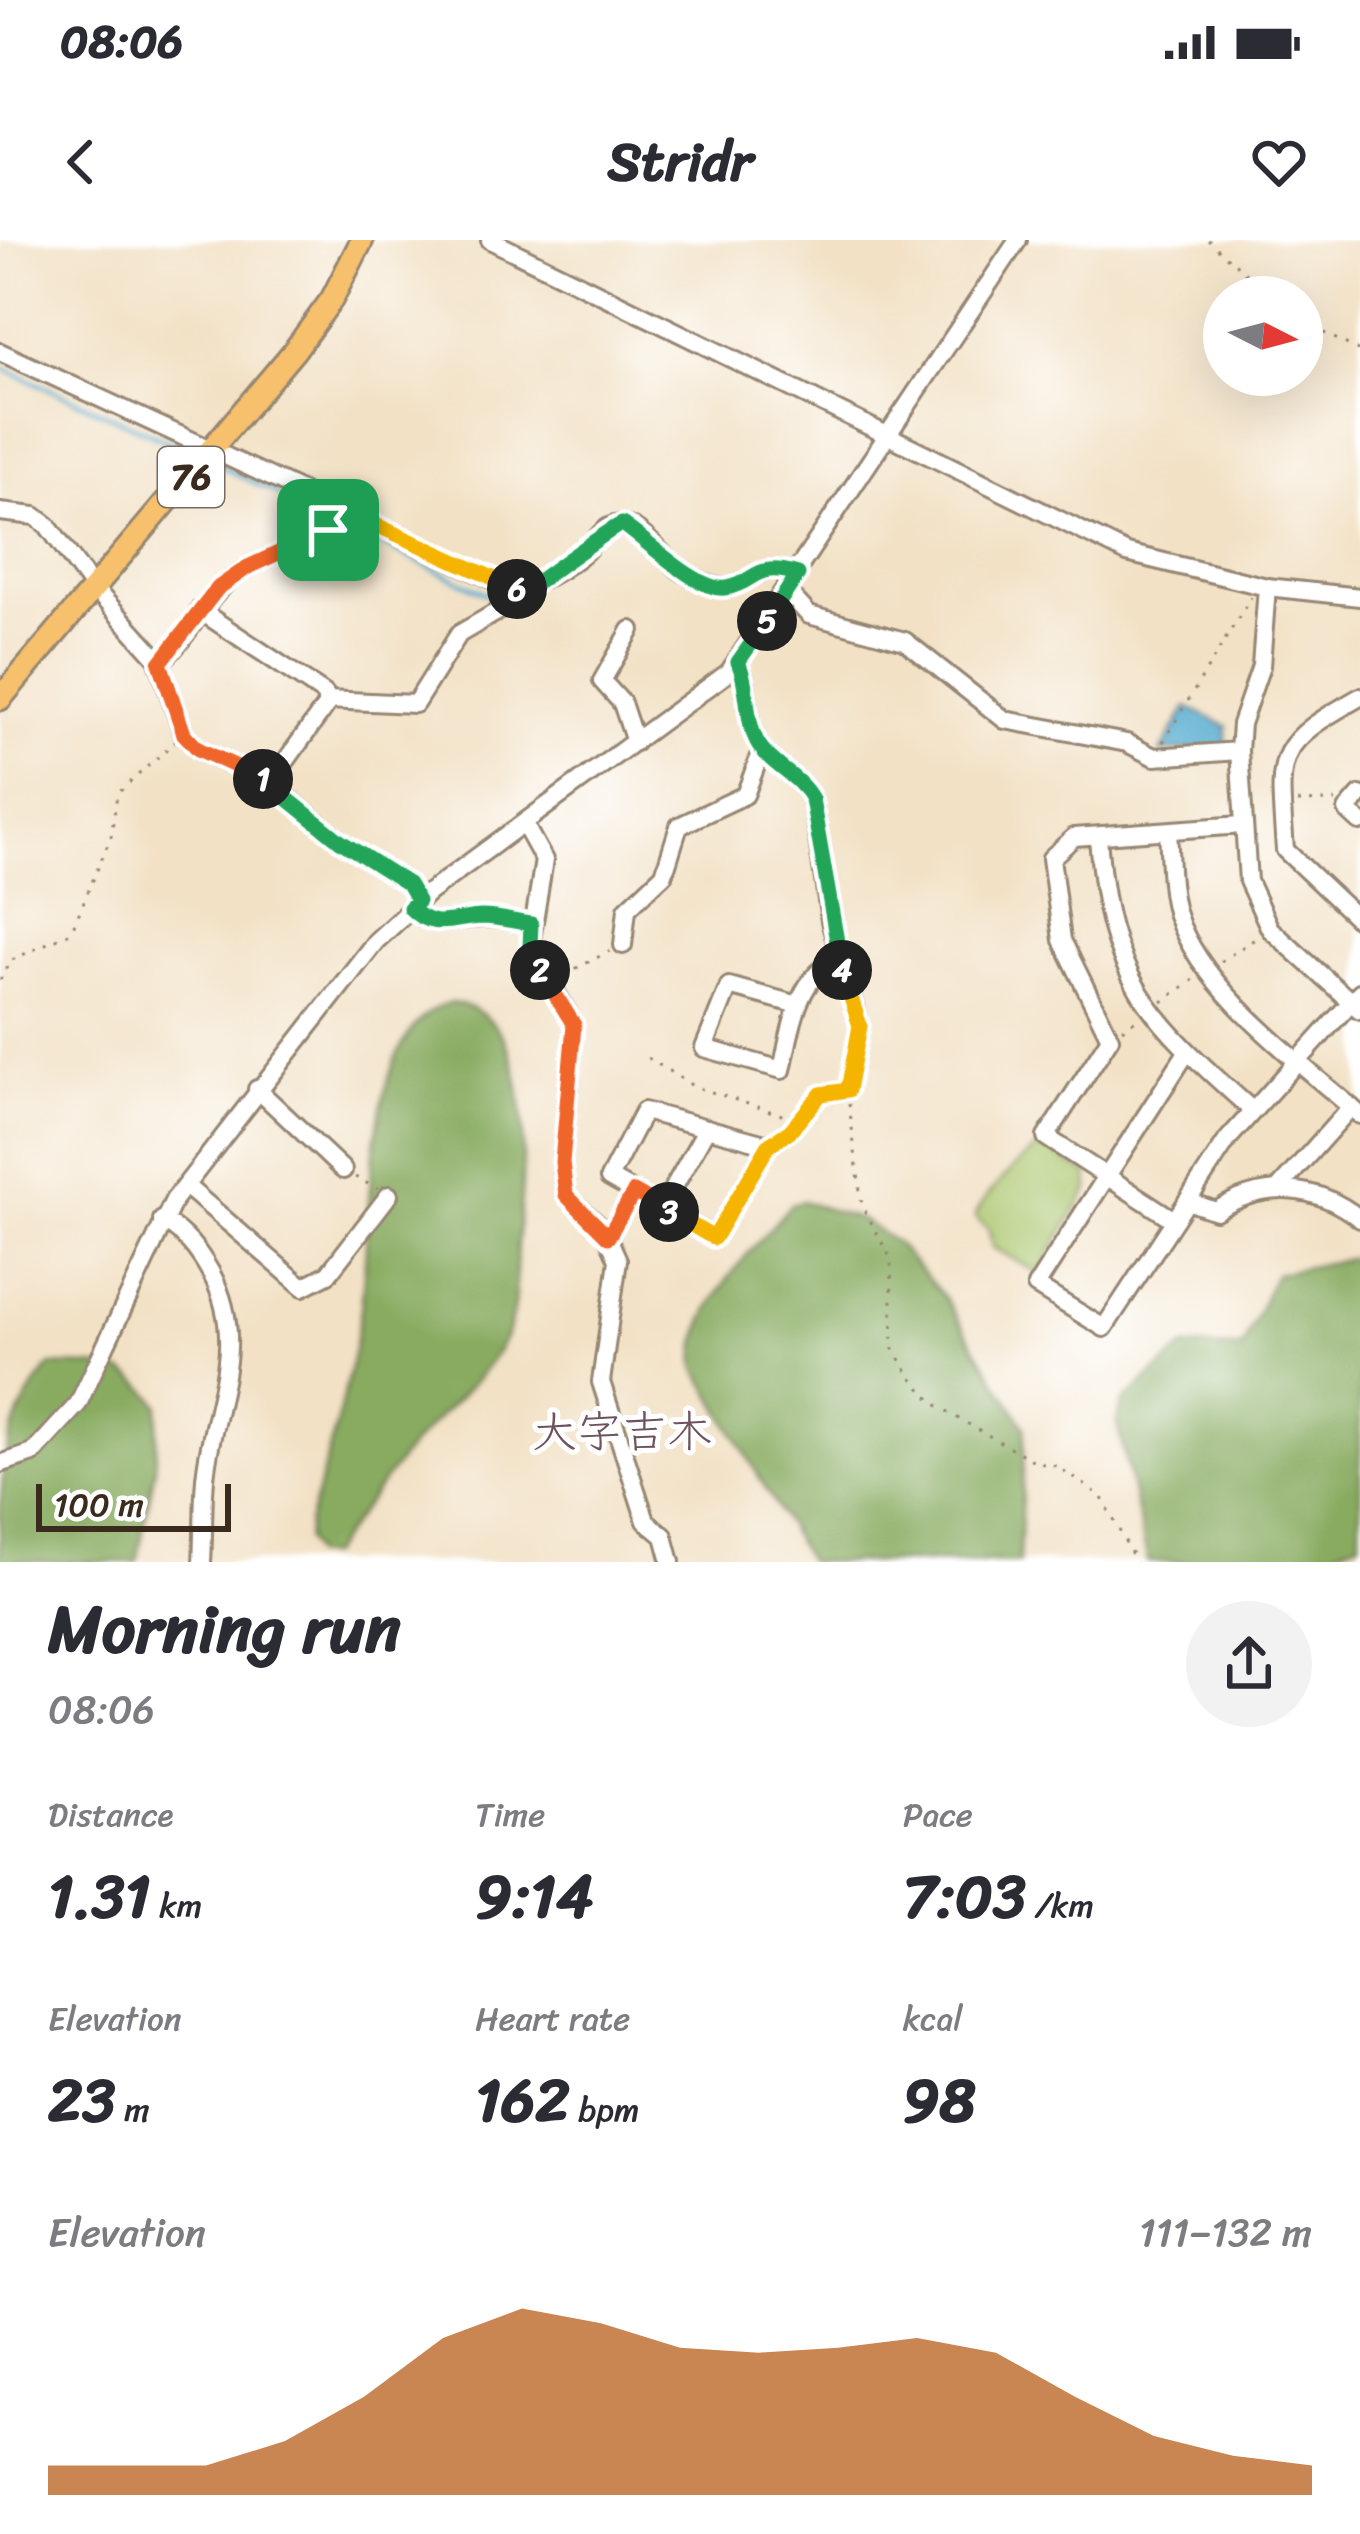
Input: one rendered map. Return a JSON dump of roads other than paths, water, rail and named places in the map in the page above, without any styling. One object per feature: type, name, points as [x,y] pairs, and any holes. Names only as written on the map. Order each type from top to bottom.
[{"type":"main road","name":"76","points":[[0,699],[92,586],[213,452],[332,299],[362,240]]},
{"type":"street","points":[[490,240],[1127,553],[1263,586],[1360,597]]},
{"type":"street","points":[[0,1464],[33,1454],[78,1404],[162,1220],[336,985],[414,904],[738,662],[1018,240]]},
{"type":"street","points":[[0,352],[521,589]]},
{"type":"street","points":[[160,663],[218,588],[248,567],[328,530],[341,509]]},
{"type":"street","points":[[0,512],[35,516],[47,525],[92,586],[160,663],[184,734],[198,749],[271,783],[340,841],[408,884],[420,919],[438,924],[487,917],[531,924]]},
{"type":"street","points":[[200,610],[326,700],[415,704],[459,634],[502,609],[521,589],[576,560],[602,532],[622,524],[666,553],[676,569],[714,586],[727,588],[765,568],[798,574]]},
{"type":"street","points":[[1187,1052],[1036,1286],[1104,1328],[1252,1110],[1357,1001],[1270,929],[1254,904],[1242,825],[1238,751],[1240,724],[1261,666],[1263,586]]},
{"type":"street","points":[[787,591],[809,615],[905,641],[1005,720],[1127,743],[1154,757],[1238,751]]},
{"type":"street","points":[[631,631],[602,682],[622,703],[635,742]]},
{"type":"street","points":[[738,662],[752,732],[762,750],[806,786],[812,799],[839,960],[860,1026],[848,1090],[821,1094],[794,1126],[769,1145],[714,1238],[609,1178],[644,1111],[769,1145]]},
{"type":"street","points":[[1360,697],[1292,741],[1281,769],[1285,850],[1360,921]]},
{"type":"street","points":[[271,783],[326,700]]},
{"type":"street","points":[[622,945],[627,909],[664,874],[679,826],[745,795],[762,750]]},
{"type":"street","points":[[1353,816],[1360,795]]},
{"type":"street","points":[[524,824],[544,860],[530,946],[574,1025],[562,1162],[566,1195],[608,1237],[620,1276],[601,1382],[646,1521],[664,1536],[671,1562]]},
{"type":"street","points":[[1174,1220],[1046,1137],[1110,1038],[1062,940],[1051,858],[1074,837],[1242,825]]},
{"type":"street","points":[[1168,831],[1177,914],[1207,970],[1228,997],[1355,1111],[1278,1189]]},
{"type":"street","points":[[1098,836],[1111,936],[1149,1011],[1252,1110]]},
{"type":"street","points":[[798,1005],[729,986],[704,1048],[782,1070],[798,1005],[825,965],[839,960]]},
{"type":"street","points":[[257,1089],[343,1170]]},
{"type":"street","points":[[662,1208],[707,1128]]},
{"type":"street","points":[[186,1186],[303,1287],[328,1274],[389,1195]]},
{"type":"street","points":[[1187,1201],[1216,1211],[1246,1192],[1278,1189],[1330,1199],[1360,1219]]},
{"type":"street","points":[[608,1237],[634,1192]]},
{"type":"street","points":[[162,1220],[192,1242],[222,1297],[230,1324],[228,1373],[205,1472],[202,1562]]},
{"type":"water","points":[[1187,707],[1227,726],[1225,746],[1161,752]]},
{"type":"waterway","points":[[0,367],[196,454]]},
{"type":"waterway","points":[[212,462],[326,518]]},
{"type":"waterway","points":[[336,523],[504,602]]},
{"type":"district","name":"大字吉木","points":[[622,1432]]}]
